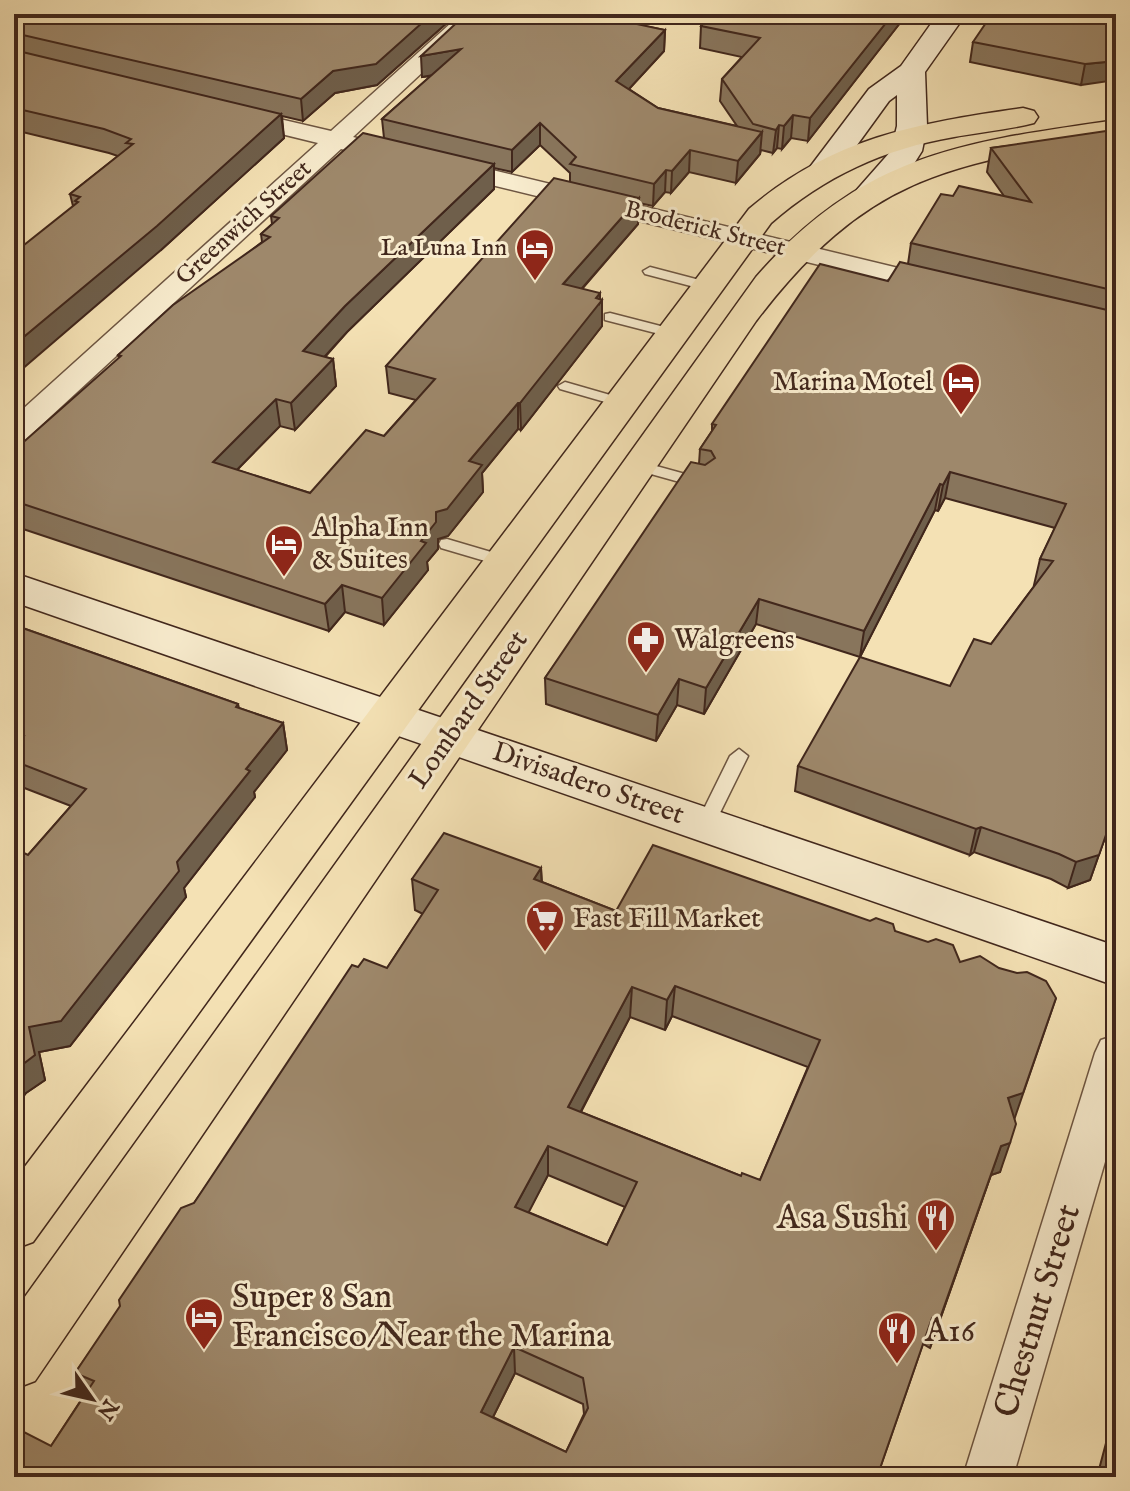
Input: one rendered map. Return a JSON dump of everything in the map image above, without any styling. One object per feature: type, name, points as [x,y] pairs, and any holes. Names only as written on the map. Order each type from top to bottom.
[{"type":"highway","points":[[14,1224],[740,238],[786,192],[825,167],[866,149],[913,135],[1116,104]]},
{"type":"highway","points":[[870,193],[920,172],[993,149],[1116,129]]},
{"type":"highway","name":"Lombard Street","points":[[14,1361],[743,315],[798,252],[834,219],[870,193]]},
{"type":"street","name":"Greenwich Street","points":[[14,433],[474,14]]},
{"type":"street","points":[[825,167],[879,95],[911,72],[952,14]]},
{"type":"street","points":[[911,72],[913,135]]},
{"type":"street","name":"Broderick Street","points":[[211,110],[963,292]]},
{"type":"street","name":"Lombard Street","points":[[870,193],[904,159],[913,135]]},
{"type":"street","name":"Divisadero Street","points":[[14,587],[1116,966]]},
{"type":"street","name":"Chestnut Street","points":[[988,1477],[1116,1053]]},
{"type":"lane","points":[[650,271],[706,286]]},
{"type":"lane","points":[[610,317],[671,333]]},
{"type":"lane","points":[[565,386],[619,402]]},
{"type":"lane","points":[[638,466],[702,483]]},
{"type":"lane","points":[[447,544],[502,561]]},
{"type":"lane","points":[[705,825],[739,756]]},
{"type":"building","points":[[14,14],[246,14],[280,21],[289,14],[432,14],[376,64],[333,71],[301,99],[14,33]]},
{"type":"building","points":[[466,14],[590,14],[665,30],[616,81],[658,108],[762,132],[738,161],[690,150],[672,171],[666,170],[654,184],[570,164],[576,157],[540,123],[512,150],[382,119],[461,49],[421,56]]},
{"type":"building","points":[[711,14],[893,14],[810,118],[793,115],[776,130],[753,124],[722,79],[760,38],[701,26]]},
{"type":"building","points":[[992,14],[1116,14],[1116,61],[1085,64],[973,42]]},
{"type":"building","points":[[14,50],[281,114],[157,226],[14,345],[14,253],[78,202],[75,201],[80,197],[70,194],[133,144],[126,143],[131,139],[104,129],[14,108]]},
{"type":"building","points":[[1106,131],[1116,133],[1116,291],[911,243],[941,194],[953,196],[959,186],[1031,202],[991,148]]},
{"type":"building","points":[[363,133],[494,164],[345,306],[303,351],[333,359],[291,403],[276,399],[213,462],[310,493],[366,430],[384,436],[435,379],[386,366],[554,178],[639,198],[563,284],[600,293],[596,298],[602,300],[469,461],[482,465],[447,509],[436,512],[436,522],[421,541],[426,543],[382,598],[342,585],[325,604],[14,501],[14,458],[19,446],[121,356],[118,355],[173,305],[270,237],[261,234],[279,218],[271,216]]},
{"type":"building","points":[[900,262],[1116,312],[1116,806],[1099,855],[1076,862],[798,766],[860,657],[950,686],[974,639],[991,644],[1053,561],[1040,559],[1066,504],[950,472],[943,485],[940,484],[864,631],[759,599],[706,688],[679,679],[658,715],[545,678],[691,462],[705,465],[715,458],[711,451],[700,449],[716,425],[712,424],[820,264],[888,281]]},
{"type":"building","points":[[14,625],[238,704],[236,707],[283,723],[246,769],[250,771],[177,862],[179,871],[61,1021],[29,1027],[35,1055],[14,1071],[14,861],[22,852],[28,855],[86,789],[14,761],[14,748],[24,736],[14,732]]},
{"type":"building","points":[[444,833],[541,868],[534,879],[616,911],[653,845],[870,921],[876,918],[893,924],[895,931],[928,942],[936,939],[953,945],[960,962],[980,956],[999,968],[1017,973],[1027,972],[1046,981],[1056,998],[1023,1093],[1008,1098],[1016,1124],[1010,1143],[1001,1146],[939,1321],[932,1318],[877,1477],[14,1477],[14,1448],[24,1432],[51,1446],[94,1381],[75,1373],[120,1306],[119,1300],[181,1208],[194,1203],[352,965],[358,967],[364,959],[387,968],[438,890],[412,879]],"holes":[[[675,986],[820,1040],[760,1180],[742,1173],[741,1176],[568,1107],[632,987],[667,1000]],[[548,1146],[637,1182],[607,1245],[515,1207]],[[514,1347],[583,1378],[588,1408],[566,1452],[481,1412]]]},
{"type":"building","points":[[1116,1442],[1116,1477],[1107,1477]]},
{"type":"place","name":"La Luna Inn","points":[[535,282]]},
{"type":"place","name":"Marina Motel","points":[[961,416]]},
{"type":"place","name":"Alpha Inn & Suites","points":[[284,578]]},
{"type":"place","name":"Walgreens","points":[[646,674]]},
{"type":"place","name":"Fast Fill Market","points":[[545,953]]},
{"type":"place","name":"Asa Sushi","points":[[936,1252]]},
{"type":"place","name":"Super 8 San Francisco/Near the Marina","points":[[204,1351]]},
{"type":"place","name":"A16","points":[[897,1365]]}]
